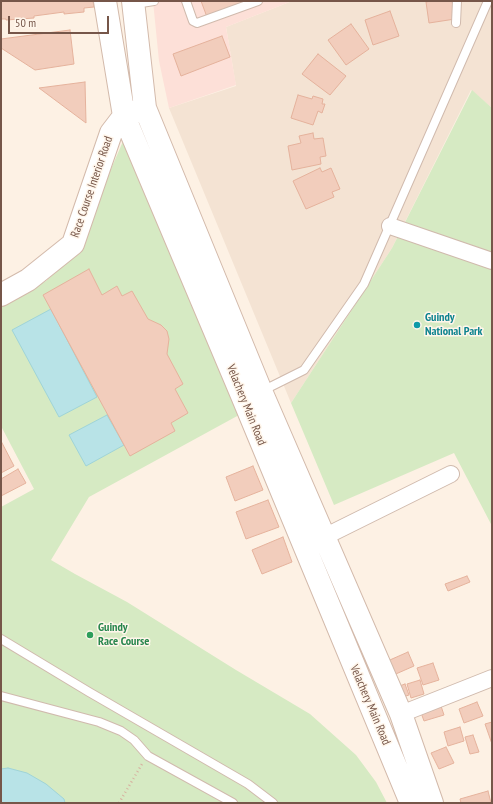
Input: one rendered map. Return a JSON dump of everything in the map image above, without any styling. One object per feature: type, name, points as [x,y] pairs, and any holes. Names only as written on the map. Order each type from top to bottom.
[{"type":"main road","name":"Velachery Main Road","points":[[105,1],[124,116],[252,395],[324,538],[401,714],[432,803]]},
{"type":"main road","name":"Velachery Main Road","points":[[140,2],[145,108],[252,395],[410,803]]},
{"type":"main road","points":[[124,116],[145,108]]},
{"type":"main road","name":"Race Course Interior Road","points":[[1,295],[28,280],[72,244],[111,133],[124,116]]},
{"type":"street","points":[[390,226],[492,261]]},
{"type":"street","points":[[324,538],[451,474]]},
{"type":"street","points":[[401,714],[492,678]]},
{"type":"lane","points":[[186,1],[193,22],[197,23],[258,1]]},
{"type":"lane","points":[[456,23],[457,1]]},
{"type":"lane","points":[[252,395],[304,370],[364,284],[488,1]]},
{"type":"lane","points":[[1,639],[88,692],[248,784],[273,803]]},
{"type":"lane","points":[[1,696],[99,722],[114,728],[134,740],[148,756],[233,803]]},
{"type":"path","points":[[119,803],[148,756]]},
{"type":"shaded area","points":[[153,1],[292,1],[226,27],[236,85],[169,108],[159,61]]},
{"type":"shaded area","points":[[292,1],[492,1],[492,108],[471,90],[392,248],[291,403],[169,108],[236,86],[226,27]]},
{"type":"green space","name":"Guindy National Park","points":[[472,90],[492,108],[492,526],[454,453],[334,505],[291,403],[392,248]]},
{"type":"green space","points":[[124,139],[239,415],[89,497],[51,560],[127,602],[310,714],[356,755],[376,782],[387,803],[1,803],[1,507],[34,489],[1,426],[1,305],[46,281],[59,269],[78,245]]},
{"type":"water","points":[[51,309],[97,397],[59,417],[12,330]]},
{"type":"water","points":[[107,415],[124,445],[86,466],[69,435]]},
{"type":"water","points":[[8,768],[27,773],[46,784],[64,799],[65,803],[1,803],[1,769]]},
{"type":"building","points":[[1,1],[93,1],[94,7],[84,8],[84,12],[64,14],[64,12],[34,16],[34,18],[6,20],[1,19]]},
{"type":"building","points":[[201,1],[250,1],[207,17]]},
{"type":"building","points":[[452,1],[455,19],[429,23],[426,2]]},
{"type":"building","points":[[390,11],[399,36],[373,45],[365,20]]},
{"type":"building","points":[[351,24],[369,49],[346,65],[328,40]]},
{"type":"building","points":[[70,30],[74,64],[35,70],[1,48],[1,39]]},
{"type":"building","points":[[222,36],[230,57],[181,76],[173,54]]},
{"type":"building","points":[[318,54],[346,76],[330,95],[302,74]]},
{"type":"building","points":[[85,82],[86,123],[39,88]]},
{"type":"building","points":[[298,95],[312,99],[313,96],[323,99],[322,104],[325,104],[322,113],[318,111],[313,125],[291,118]]},
{"type":"building","points":[[313,133],[314,139],[323,138],[326,156],[320,157],[321,164],[292,170],[288,146],[301,143],[299,136]]},
{"type":"building","points":[[320,168],[322,172],[331,168],[340,189],[332,192],[334,197],[306,209],[293,181]]},
{"type":"building","points":[[89,269],[102,295],[117,286],[122,296],[132,291],[148,319],[161,325],[167,331],[169,339],[167,354],[183,384],[175,389],[188,413],[171,423],[175,431],[130,456],[43,295]]},
{"type":"building","points":[[1,441],[14,466],[1,473]]},
{"type":"building","points":[[253,466],[263,490],[235,501],[226,477]]},
{"type":"building","points":[[18,469],[26,483],[1,496],[1,479]]},
{"type":"building","points":[[268,500],[279,527],[246,539],[236,512]]},
{"type":"building","points":[[283,537],[292,562],[262,574],[252,550]]},
{"type":"building","points":[[467,576],[470,582],[448,591],[445,584]]},
{"type":"building","points":[[408,652],[414,666],[389,677],[383,663]]},
{"type":"building","points":[[433,663],[439,680],[423,685],[417,668]]},
{"type":"building","points":[[420,680],[424,694],[411,698],[407,684]]},
{"type":"building","points":[[405,684],[409,695],[397,699],[394,688]]},
{"type":"building","points":[[477,702],[483,716],[464,723],[459,709]]},
{"type":"building","points":[[440,703],[444,715],[424,721],[420,710]]},
{"type":"building","points":[[492,722],[492,744],[485,724]]},
{"type":"building","points":[[460,727],[464,741],[448,746],[444,732]]},
{"type":"building","points":[[473,735],[479,752],[470,754],[465,737]]},
{"type":"building","points":[[446,747],[454,763],[439,769],[431,753]]},
{"type":"building","points":[[488,791],[491,803],[461,803],[460,799]]},
{"type":"place","name":"Guindy National Park","points":[[417,325]]},
{"type":"place","name":"Guindy Race Course","points":[[90,635]]}]
